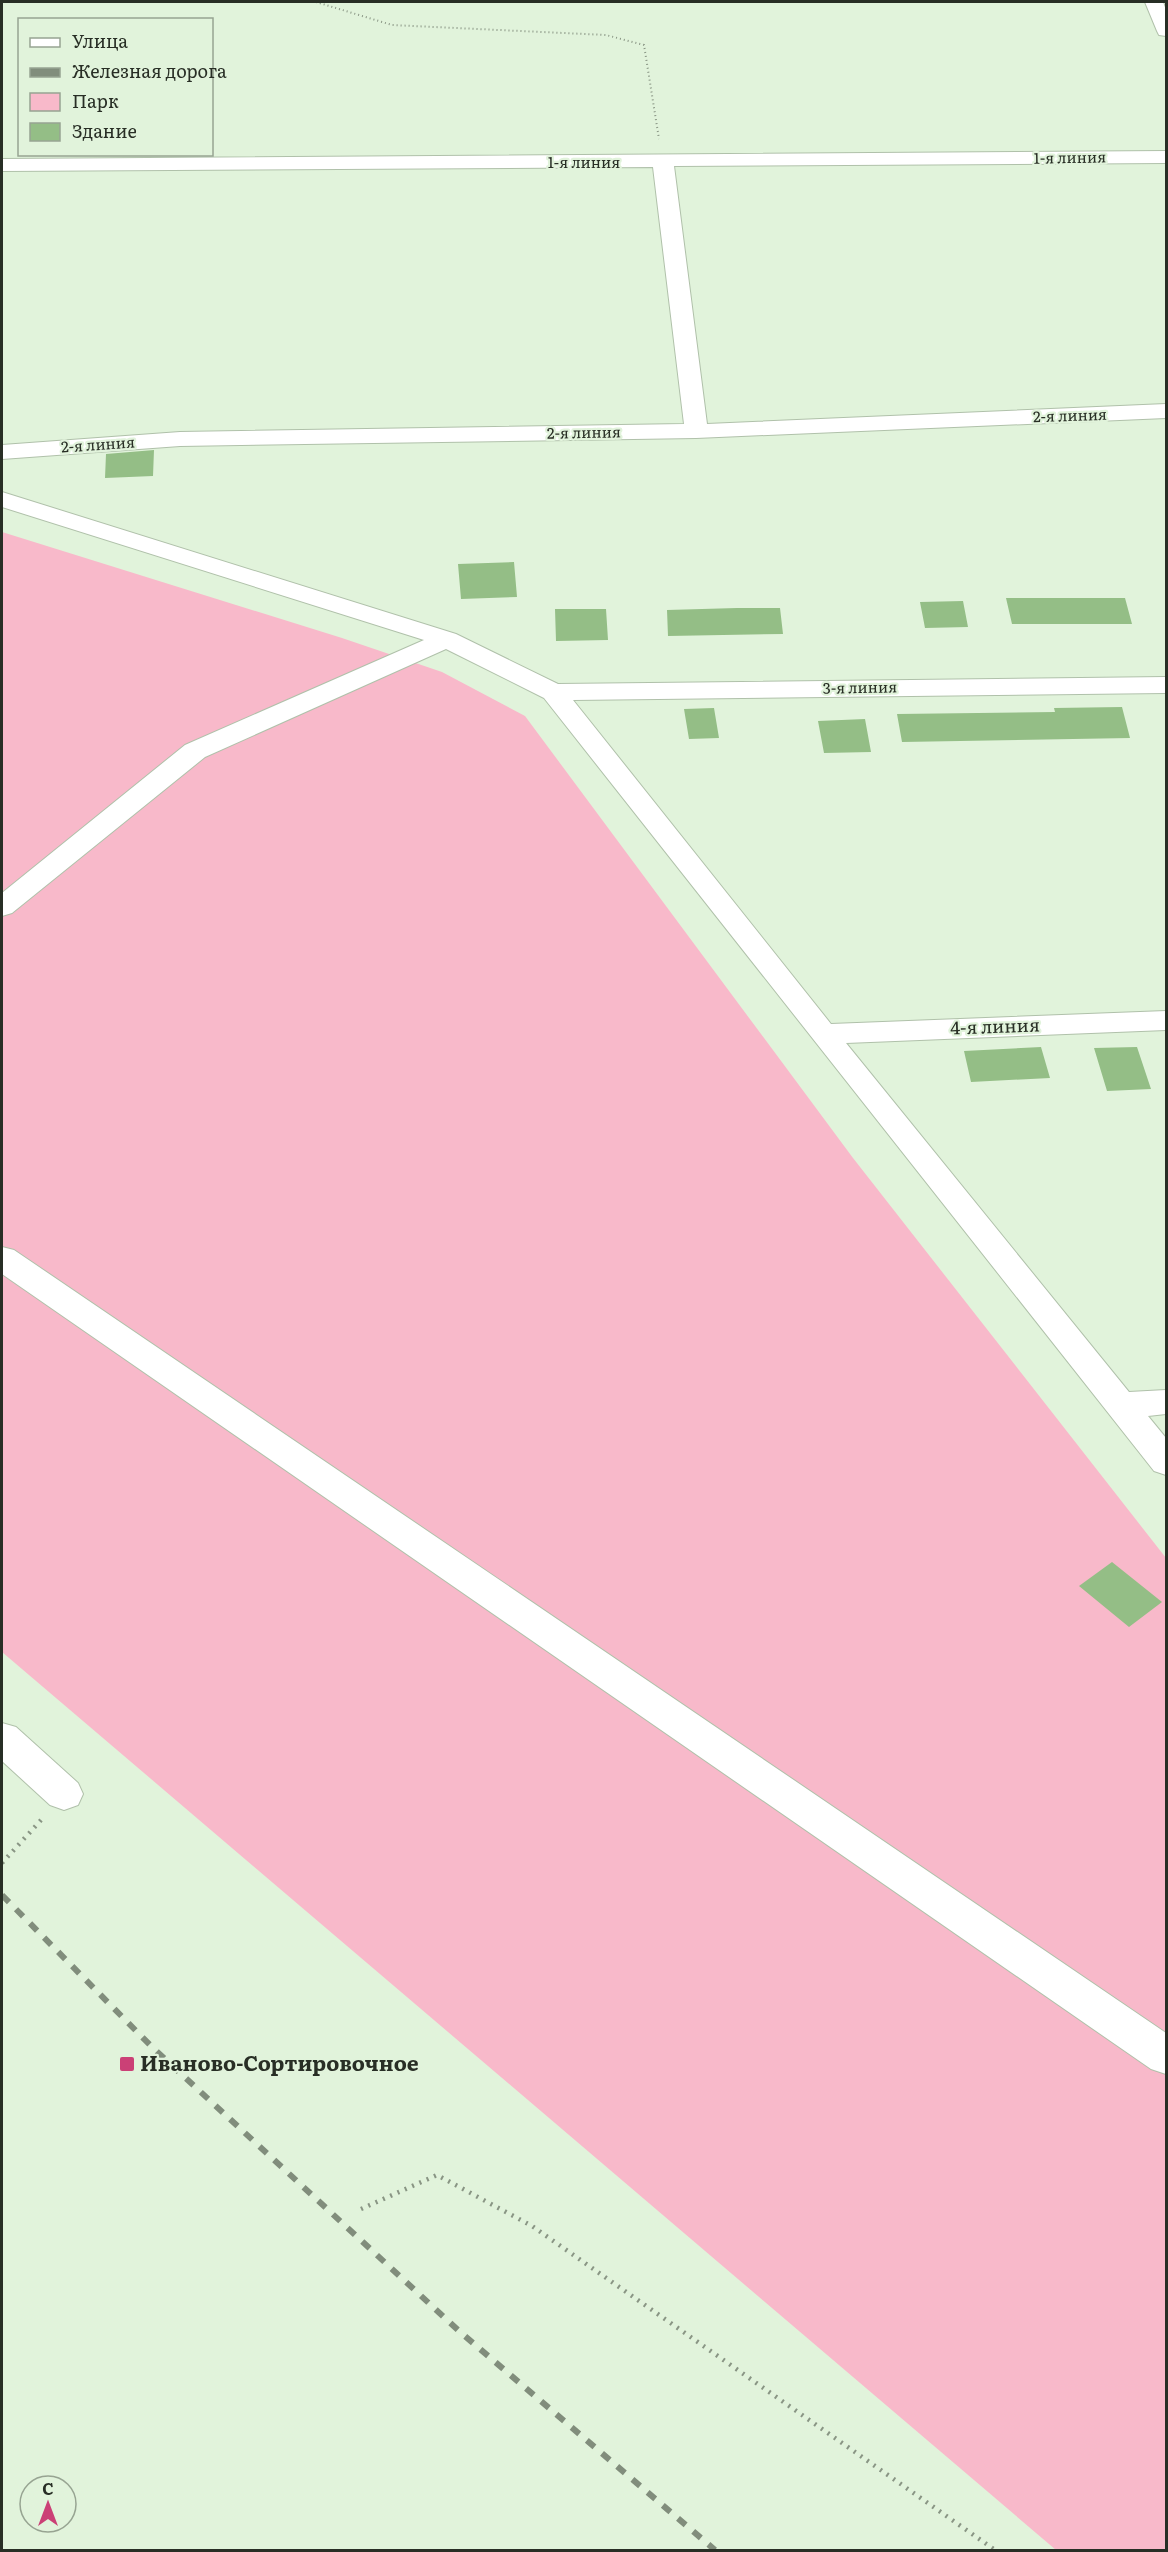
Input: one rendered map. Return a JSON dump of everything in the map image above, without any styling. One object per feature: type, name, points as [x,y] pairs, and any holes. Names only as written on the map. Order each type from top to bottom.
[{"type":"street","points":[[1154,2],[1167,31]]},
{"type":"street","name":"1-я линия","points":[[2,165],[1167,157]]},
{"type":"street","points":[[663,162],[696,431]]},
{"type":"street","name":"2-я линия","points":[[2,452],[180,438],[696,431],[1167,411]]},
{"type":"street","points":[[2,499],[447,639],[553,692],[823,1034],[1167,1462]]},
{"type":"street","points":[[2,907],[195,751],[447,639]]},
{"type":"street","name":"3-я линия","points":[[553,692],[1167,685]]},
{"type":"street","name":"4-я линия","points":[[823,1034],[1167,1020]]},
{"type":"street","points":[[2,1258],[1167,2056]]},
{"type":"street","points":[[1121,1405],[1167,1402]]},
{"type":"street","points":[[2,1738],[64,1794]]},
{"type":"path","points":[[316,2],[392,25],[606,35],[644,45],[663,162]]},
{"type":"path","points":[[2,1863],[64,1794]]},
{"type":"path","points":[[361,2209],[437,2175],[532,2226],[995,2550]]},
{"type":"green space","points":[[2,532],[342,638],[442,672],[525,716],[853,1158],[1166,1558],[1166,2550],[1056,2550],[2,1652]]},
{"type":"building","points":[[154,450],[153,476],[105,478],[106,454]]},
{"type":"building","points":[[514,562],[517,597],[461,599],[458,564]]},
{"type":"building","points":[[1006,598],[1125,598],[1132,624],[1012,624]]},
{"type":"building","points":[[963,601],[968,627],[925,628],[920,602]]},
{"type":"building","points":[[780,608],[783,634],[668,636],[667,610]]},
{"type":"building","points":[[555,609],[606,609],[608,640],[556,641]]},
{"type":"building","points":[[1122,707],[1130,738],[902,742],[897,714],[1055,712],[1054,708]]},
{"type":"building","points":[[714,708],[719,738],[689,739],[684,709]]},
{"type":"building","points":[[865,719],[871,752],[824,753],[818,721]]},
{"type":"building","points":[[1041,1047],[1050,1078],[971,1082],[964,1051]]},
{"type":"building","points":[[1137,1047],[1151,1089],[1107,1091],[1094,1048]]},
{"type":"building","points":[[1112,1562],[1162,1602],[1129,1627],[1079,1586]]},
{"type":"railway","points":[[2,1895],[151,2046],[459,2331],[715,2550]]},
{"type":"place","name":"Иваново-Сортировочное","points":[[127,2064]]}]
